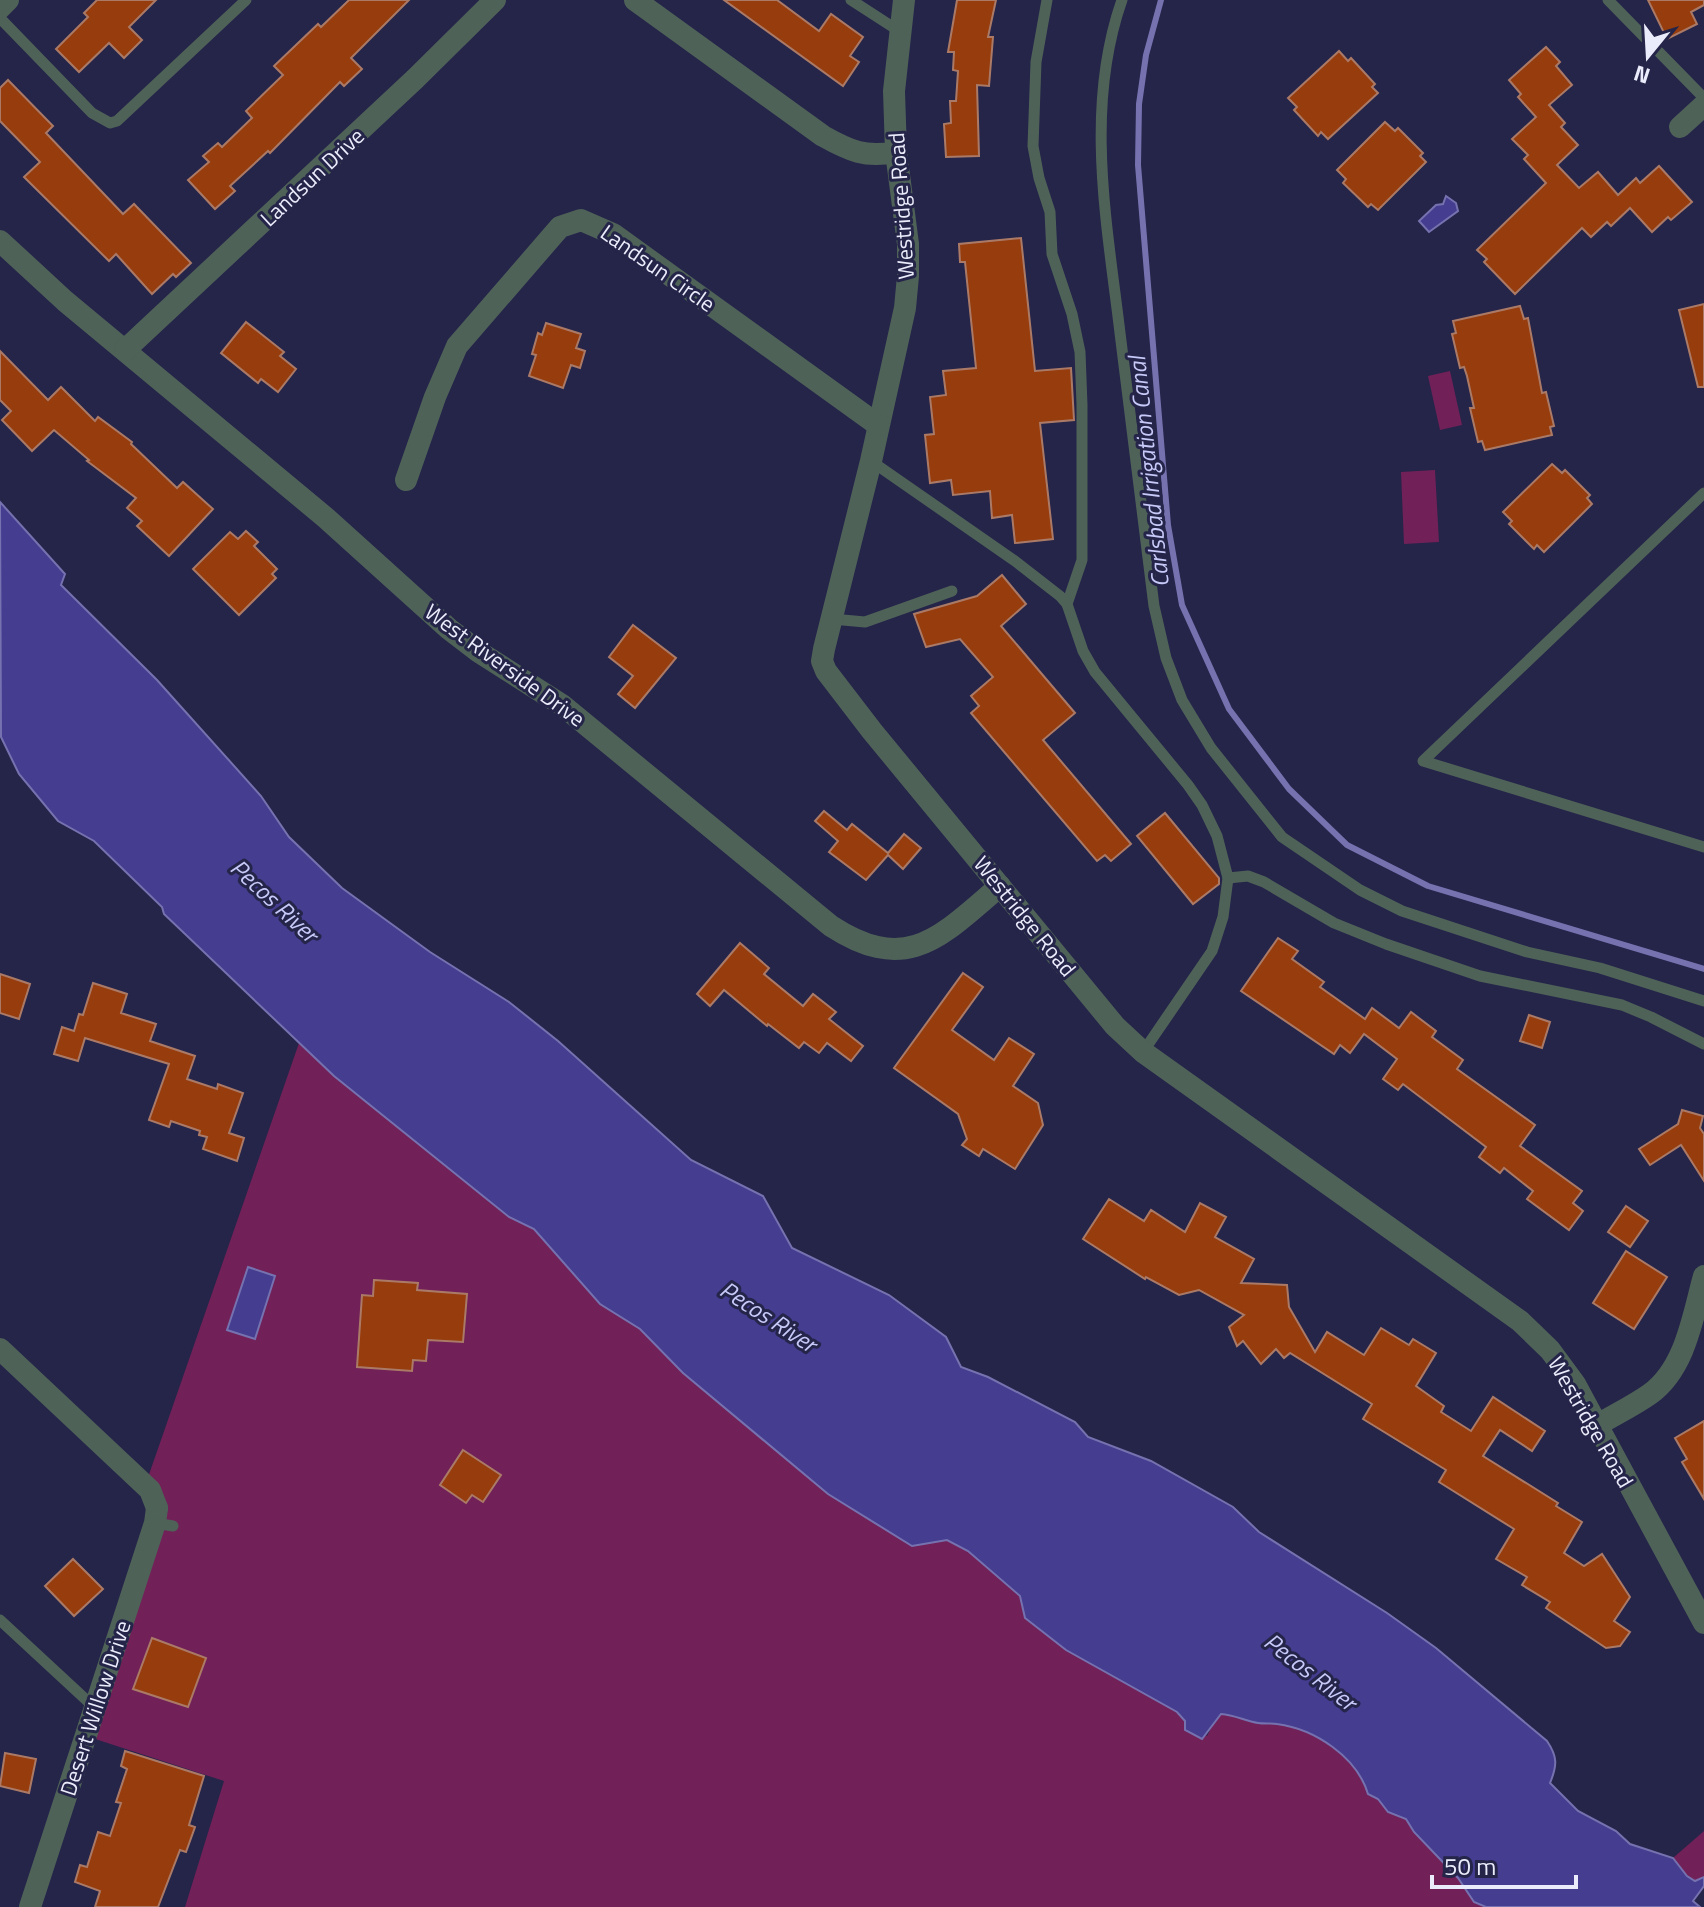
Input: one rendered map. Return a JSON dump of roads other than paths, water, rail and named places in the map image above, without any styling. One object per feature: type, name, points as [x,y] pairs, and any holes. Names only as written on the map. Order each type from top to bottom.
[{"type":"street","points":[[0,8],[8,0]]},
{"type":"street","name":"Landsun Drive","points":[[125,350],[415,79],[495,0]]},
{"type":"street","points":[[635,0],[823,136],[868,156],[896,152]]},
{"type":"street","name":"Westridge Road","points":[[904,0],[894,91],[896,152],[908,244],[905,308],[824,649],[822,661],[826,671],[1115,1026],[1143,1052],[1520,1321],[1550,1350],[1575,1384],[1704,1623]]},
{"type":"street","points":[[1680,127],[1704,105]]},
{"type":"street","name":"Landsun Circle","points":[[406,480],[435,397],[457,346],[560,227],[581,220],[613,234],[878,425]]},
{"type":"street","name":"West Riverside Drive","points":[[0,241],[65,301],[326,518],[449,629],[562,705],[821,918],[853,940],[873,947],[916,947],[938,937],[1000,886]]},
{"type":"street","points":[[1596,1426],[1650,1394],[1674,1368],[1687,1336],[1704,1276]]},
{"type":"street","name":"Desert Willow Drive","points":[[0,1349],[150,1490],[162,1519],[95,1708],[30,1907]]},
{"type":"lane","points":[[0,18],[92,113],[110,123],[117,121],[170,74],[246,0]]},
{"type":"lane","points":[[851,0],[899,31]]},
{"type":"lane","points":[[1047,0],[1036,62],[1033,146],[1050,212],[1052,254],[1072,314],[1080,352],[1082,405],[1082,560],[1067,604]]},
{"type":"lane","points":[[1122,0],[1106,53],[1102,93],[1100,142],[1106,221],[1154,606],[1166,658],[1182,700],[1211,748],[1282,837],[1360,890],[1436,924],[1527,952],[1600,968],[1704,1001]]},
{"type":"lane","points":[[1608,0],[1704,98]]},
{"type":"lane","points":[[871,461],[1015,561],[1067,604],[1083,651],[1095,672],[1202,805],[1217,836],[1228,878],[1223,917],[1212,951],[1143,1052]]},
{"type":"lane","points":[[1704,493],[1423,761],[1704,847]]},
{"type":"lane","points":[[832,619],[865,622],[952,591]]},
{"type":"lane","points":[[1228,878],[1248,876],[1264,882],[1334,923],[1416,955],[1480,976],[1622,1005],[1704,1044]]},
{"type":"lane","points":[[0,1620],[95,1708]]},
{"type":"water","points":[[1446,196],[1456,203],[1458,211],[1429,232],[1419,221],[1436,205],[1443,204]]},
{"type":"water","name":"Pecos River","points":[[0,502],[65,574],[61,585],[157,680],[261,796],[289,837],[342,888],[430,952],[509,1002],[558,1041],[691,1160],[763,1196],[792,1248],[889,1295],[946,1337],[961,1367],[988,1377],[1075,1422],[1088,1437],[1151,1461],[1233,1507],[1259,1532],[1387,1613],[1436,1648],[1547,1741],[1555,1762],[1550,1783],[1578,1811],[1616,1831],[1630,1844],[1673,1858],[1695,1881],[1704,1877],[1704,1886],[1693,1901],[1700,1907],[1486,1907],[1474,1902],[1458,1878],[1414,1832],[1406,1819],[1388,1812],[1378,1799],[1368,1794],[1354,1768],[1333,1747],[1291,1727],[1221,1714],[1202,1739],[1185,1730],[1185,1721],[1177,1712],[1066,1650],[1025,1618],[1020,1596],[968,1551],[947,1540],[912,1546],[828,1494],[683,1373],[640,1329],[600,1304],[534,1229],[509,1217],[334,1076],[164,914],[162,907],[94,841],[58,821],[19,774],[1,737]]},
{"type":"water","points":[[248,1267],[275,1276],[255,1339],[227,1330]]},
{"type":"waterway","name":"Carlsbad Irrigation Canal","points":[[1161,0],[1146,55],[1139,104],[1138,165],[1168,525],[1182,605],[1229,709],[1289,789],[1347,845],[1428,886],[1704,969]]}]
